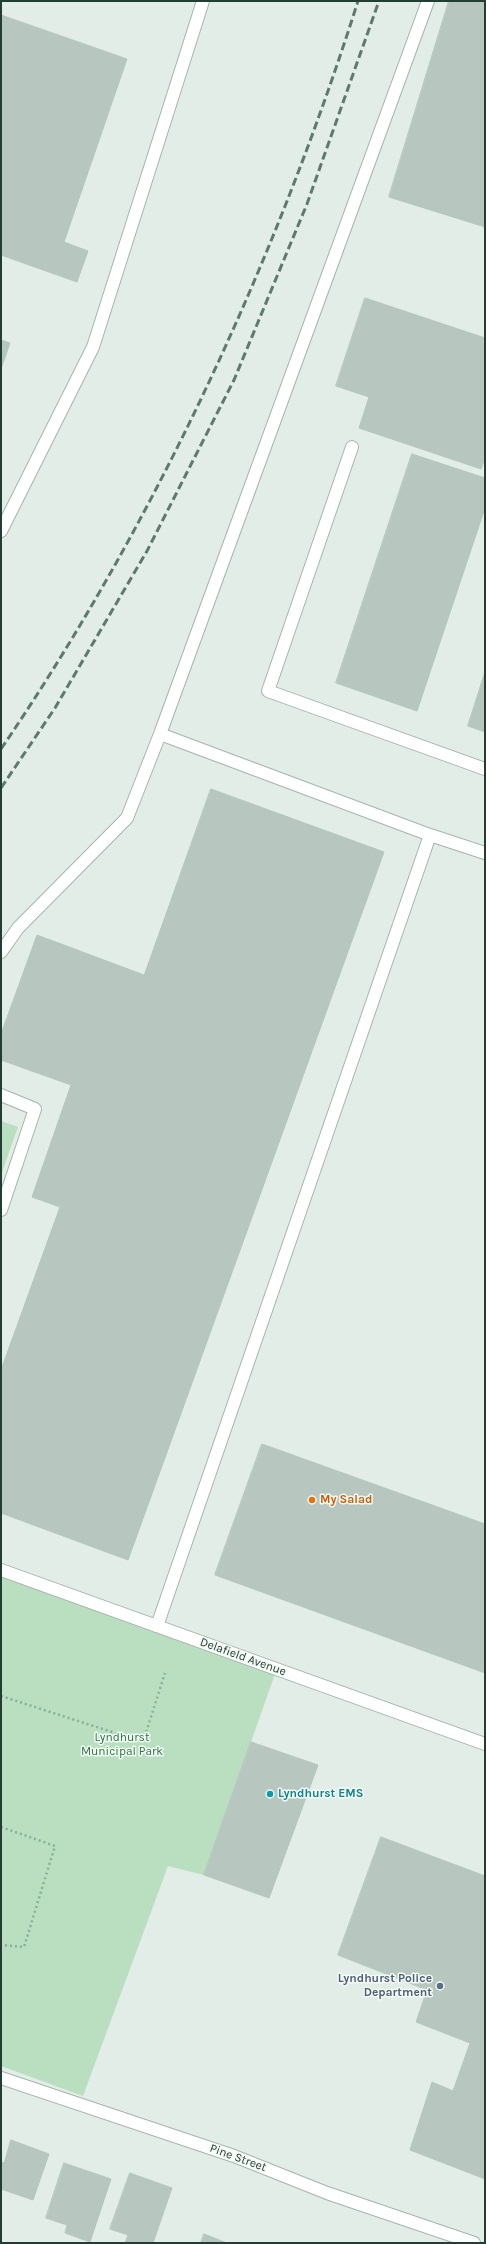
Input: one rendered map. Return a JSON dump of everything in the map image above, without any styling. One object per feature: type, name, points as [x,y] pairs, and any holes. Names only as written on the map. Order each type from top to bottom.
[{"type":"street","points":[[1,531],[93,347],[203,1]]},
{"type":"street","points":[[1,952],[18,928],[127,818],[160,734],[428,1]]},
{"type":"street","points":[[352,447],[268,691],[485,769]]},
{"type":"street","points":[[160,734],[430,835],[485,854]]},
{"type":"street","points":[[157,1626],[430,835]]},
{"type":"street","points":[[1,1095],[35,1109],[1,1210]]},
{"type":"street","name":"Delafield Avenue","points":[[1,1570],[485,1744]]},
{"type":"street","name":"Pine Street","points":[[1,2078],[234,2156],[327,2192],[474,2243]]},
{"type":"path","points":[[1,1696],[143,1742],[164,1673]]},
{"type":"path","points":[[1,1827],[55,1846],[24,1947],[1,1946]]},
{"type":"green space","points":[[1,1121],[18,1127],[1,1175]]},
{"type":"green space","name":"Lyndhurst Municipal Park","points":[[1,1569],[275,1674],[204,1875],[168,1866],[83,2096],[1,2066]]},
{"type":"building","points":[[449,1],[485,1],[485,227],[389,197]]},
{"type":"building","points":[[1,15],[127,59],[64,242],[88,251],[77,282],[1,255]]},
{"type":"building","points":[[365,298],[485,338],[485,458],[481,469],[359,428],[369,397],[336,386]]},
{"type":"building","points":[[1,340],[10,343],[1,369]]},
{"type":"building","points":[[412,454],[485,478],[485,508],[417,711],[336,683]]},
{"type":"building","points":[[485,672],[485,732],[468,726]]},
{"type":"building","points":[[211,789],[384,852],[128,1560],[1,1513],[1,1370],[60,1207],[32,1197],[71,1085],[1,1060],[1,1034],[37,935],[144,975]]},
{"type":"building","points":[[262,1444],[485,1524],[485,1673],[215,1575]]},
{"type":"building","name":"Lyndhurst EMS","points":[[251,1742],[318,1765],[269,1898],[204,1875]]},
{"type":"building","points":[[381,1837],[485,1876],[485,2179],[410,2150],[432,2082],[453,2091],[470,2043],[416,2022],[427,1990],[338,1955]]},
{"type":"building","points":[[11,2140],[49,2154],[33,2200],[1,2189],[1,2162],[4,2163]]},
{"type":"building","points":[[64,2163],[111,2179],[90,2242],[65,2233],[67,2225],[46,2218]]},
{"type":"building","points":[[130,2173],[172,2188],[153,2243],[125,2243],[128,2235],[110,2229]]},
{"type":"building","points":[[204,2234],[227,2243],[201,2243]]},
{"type":"railway","points":[[1,749],[57,663],[110,574],[160,482],[206,388],[249,292],[289,196],[325,98],[358,1]]},
{"type":"railway","points":[[1,788],[55,708],[147,551],[234,380],[307,204],[379,1]]},
{"type":"place","name":"My Salad","points":[[312,1500]]},
{"type":"place","name":"Lyndhurst EMS","points":[[270,1794]]},
{"type":"place","name":"Lyndhurst Police Department","points":[[440,1986]]}]
